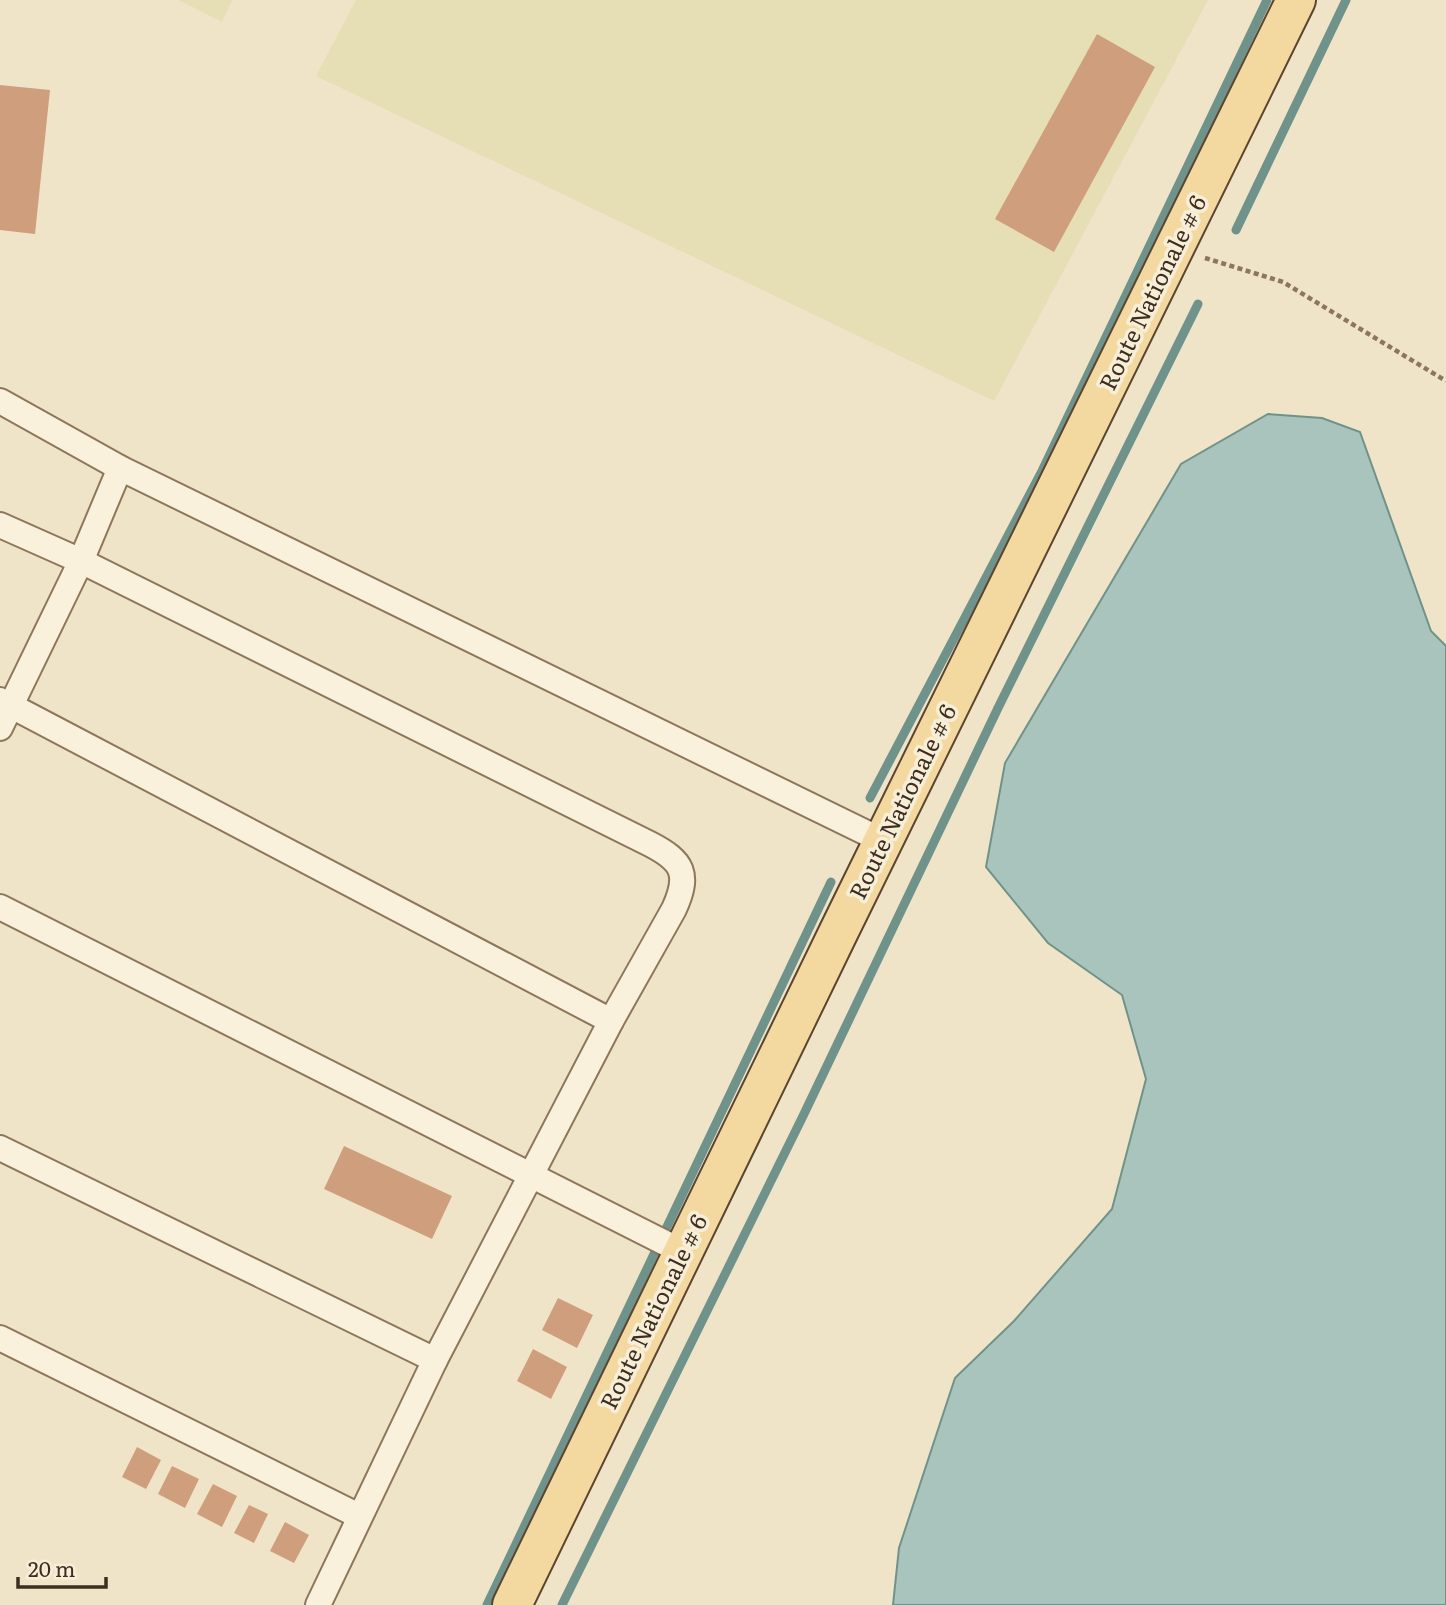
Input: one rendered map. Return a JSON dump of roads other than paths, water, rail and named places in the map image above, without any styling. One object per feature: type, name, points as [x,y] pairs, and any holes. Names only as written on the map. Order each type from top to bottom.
[{"type":"main road","name":"Route Nationale # 6","points":[[512,1605],[677,1249],[883,841],[1296,0]]},
{"type":"street","points":[[0,401],[120,468],[883,841]]},
{"type":"street","points":[[0,728],[6,703],[81,561],[120,468]]},
{"type":"street","points":[[0,525],[81,561],[670,855],[680,867],[683,880],[681,895],[611,1021],[435,1360],[318,1605]]},
{"type":"street","points":[[6,703],[611,1021]]},
{"type":"street","points":[[0,907],[677,1249]]},
{"type":"street","points":[[0,1148],[435,1360]]},
{"type":"street","points":[[0,1338],[359,1517]]},
{"type":"water","points":[[1268,414],[1322,418],[1360,432],[1431,631],[1446,646],[1446,1605],[893,1605],[899,1548],[955,1378],[1014,1321],[1112,1209],[1146,1079],[1122,995],[1048,943],[986,867],[1005,763],[1181,464]]},
{"type":"waterway","points":[[870,798],[1042,471],[1267,0]]},
{"type":"waterway","points":[[1236,230],[1346,0]]},
{"type":"waterway","points":[[562,1605],[803,1116],[998,708],[1198,304]]},
{"type":"waterway","points":[[487,1605],[831,882]]}]
